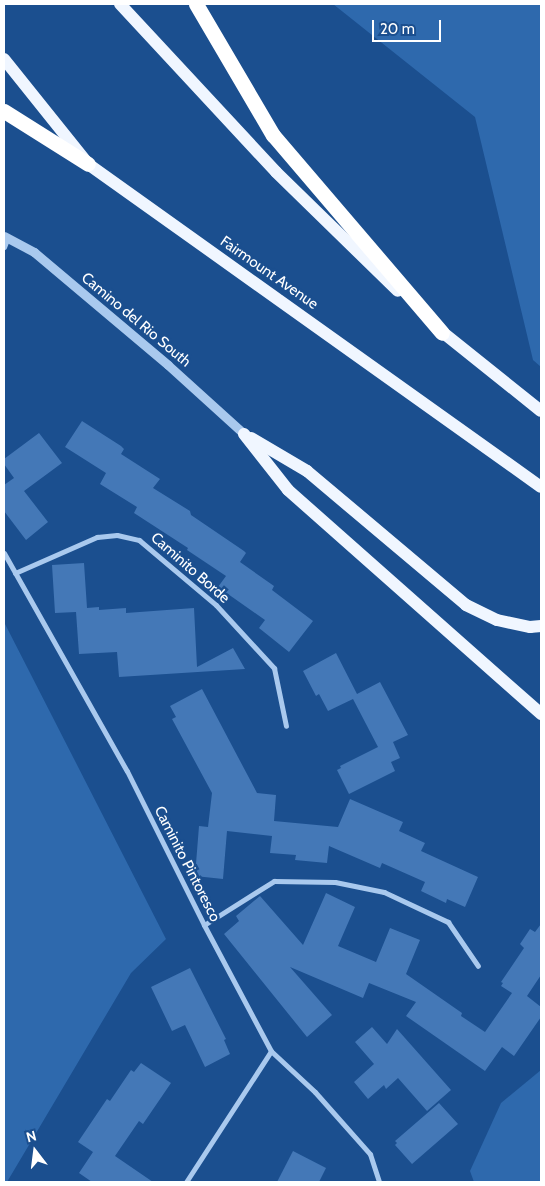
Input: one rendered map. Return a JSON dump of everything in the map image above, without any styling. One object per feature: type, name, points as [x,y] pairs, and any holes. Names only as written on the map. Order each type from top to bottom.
[{"type":"highway","points":[[196,4],[274,135],[442,333]]},
{"type":"highway","points":[[4,112],[88,164]]},
{"type":"main road","points":[[120,4],[276,172],[442,333],[541,410]]},
{"type":"main road","name":"Fairmount Avenue","points":[[4,59],[88,164],[541,487]]},
{"type":"main road","points":[[244,434],[307,471],[466,605],[497,620],[530,627],[541,626]]},
{"type":"main road","points":[[244,434],[288,490],[541,714]]},
{"type":"main road","points":[[525,476],[541,494]]},
{"type":"street","points":[[4,247],[6,236]]},
{"type":"street","name":"Camino del Rio South","points":[[6,236],[34,252],[168,364],[244,434]]},
{"type":"street","name":"Caminito Borde","points":[[15,573],[97,537],[117,535],[139,540],[216,605],[274,668],[286,726]]},
{"type":"street","name":"Caminito Pintoresco","points":[[4,553],[127,772],[204,925],[271,1051],[315,1092],[370,1154],[379,1182]]},
{"type":"street","points":[[204,925],[274,880],[335,882],[384,892],[448,922],[478,966]]},
{"type":"street","points":[[186,1182],[271,1051]]},
{"type":"shaded area","points":[[333,4],[541,4],[541,367],[533,360],[475,117]]},
{"type":"shaded area","points":[[4,622],[166,939],[131,973],[7,1182],[4,1182]]},
{"type":"shaded area","points":[[541,1070],[541,1182],[474,1182],[470,1171],[501,1103]]},
{"type":"building","points":[[82,421],[121,446],[124,449],[121,454],[160,479],[153,488],[190,511],[191,515],[244,551],[246,553],[240,562],[274,586],[272,590],[313,621],[289,652],[259,628],[265,620],[218,587],[226,576],[187,550],[188,548],[134,513],[137,507],[100,484],[106,473],[65,447]]},
{"type":"building","points":[[39,433],[62,463],[24,491],[48,522],[26,540],[4,511],[4,485],[14,478],[4,464],[4,459]]},
{"type":"building","points":[[84,563],[87,608],[99,607],[99,610],[126,608],[126,613],[194,608],[197,667],[233,648],[245,669],[119,677],[117,652],[79,654],[76,612],[55,613],[52,565]]},
{"type":"building","points":[[336,653],[357,694],[380,682],[408,735],[393,742],[400,758],[391,762],[395,771],[349,794],[337,770],[341,768],[340,766],[378,747],[353,699],[328,711],[319,694],[316,696],[303,671]]},
{"type":"building","points":[[202,689],[257,793],[276,795],[274,821],[338,827],[350,799],[403,822],[399,831],[425,843],[421,851],[478,877],[465,907],[447,899],[446,903],[421,891],[425,882],[382,863],[380,868],[329,846],[327,863],[295,860],[296,855],[270,853],[272,836],[227,831],[223,879],[195,876],[199,826],[208,827],[212,793],[172,719],[176,717],[170,706]]},
{"type":"building","points":[[326,893],[355,907],[338,946],[376,962],[390,928],[420,940],[406,974],[462,1013],[461,1016],[485,1032],[512,993],[501,986],[503,983],[501,982],[524,948],[520,944],[530,929],[535,932],[541,924],[541,975],[527,996],[541,1007],[541,1017],[514,1056],[502,1047],[485,1071],[406,1016],[416,1002],[369,983],[363,998],[290,967],[332,1015],[307,1037],[224,934],[239,921],[236,916],[260,896],[303,945]]},
{"type":"building","points":[[190,968],[226,1039],[224,1040],[230,1054],[205,1067],[185,1025],[172,1031],[151,987]]},
{"type":"building","points":[[372,1027],[387,1044],[397,1029],[451,1090],[427,1111],[398,1078],[386,1089],[384,1085],[368,1099],[354,1082],[374,1064],[355,1042]]},
{"type":"building","points":[[141,1063],[171,1083],[143,1124],[139,1121],[115,1156],[153,1182],[92,1182],[79,1173],[93,1152],[78,1142],[107,1099],[110,1101],[131,1070],[134,1072]]},
{"type":"building","points":[[439,1103],[458,1124],[412,1164],[395,1145],[397,1143],[395,1141]]},
{"type":"building","points":[[293,1151],[326,1168],[319,1182],[277,1182]]}]
